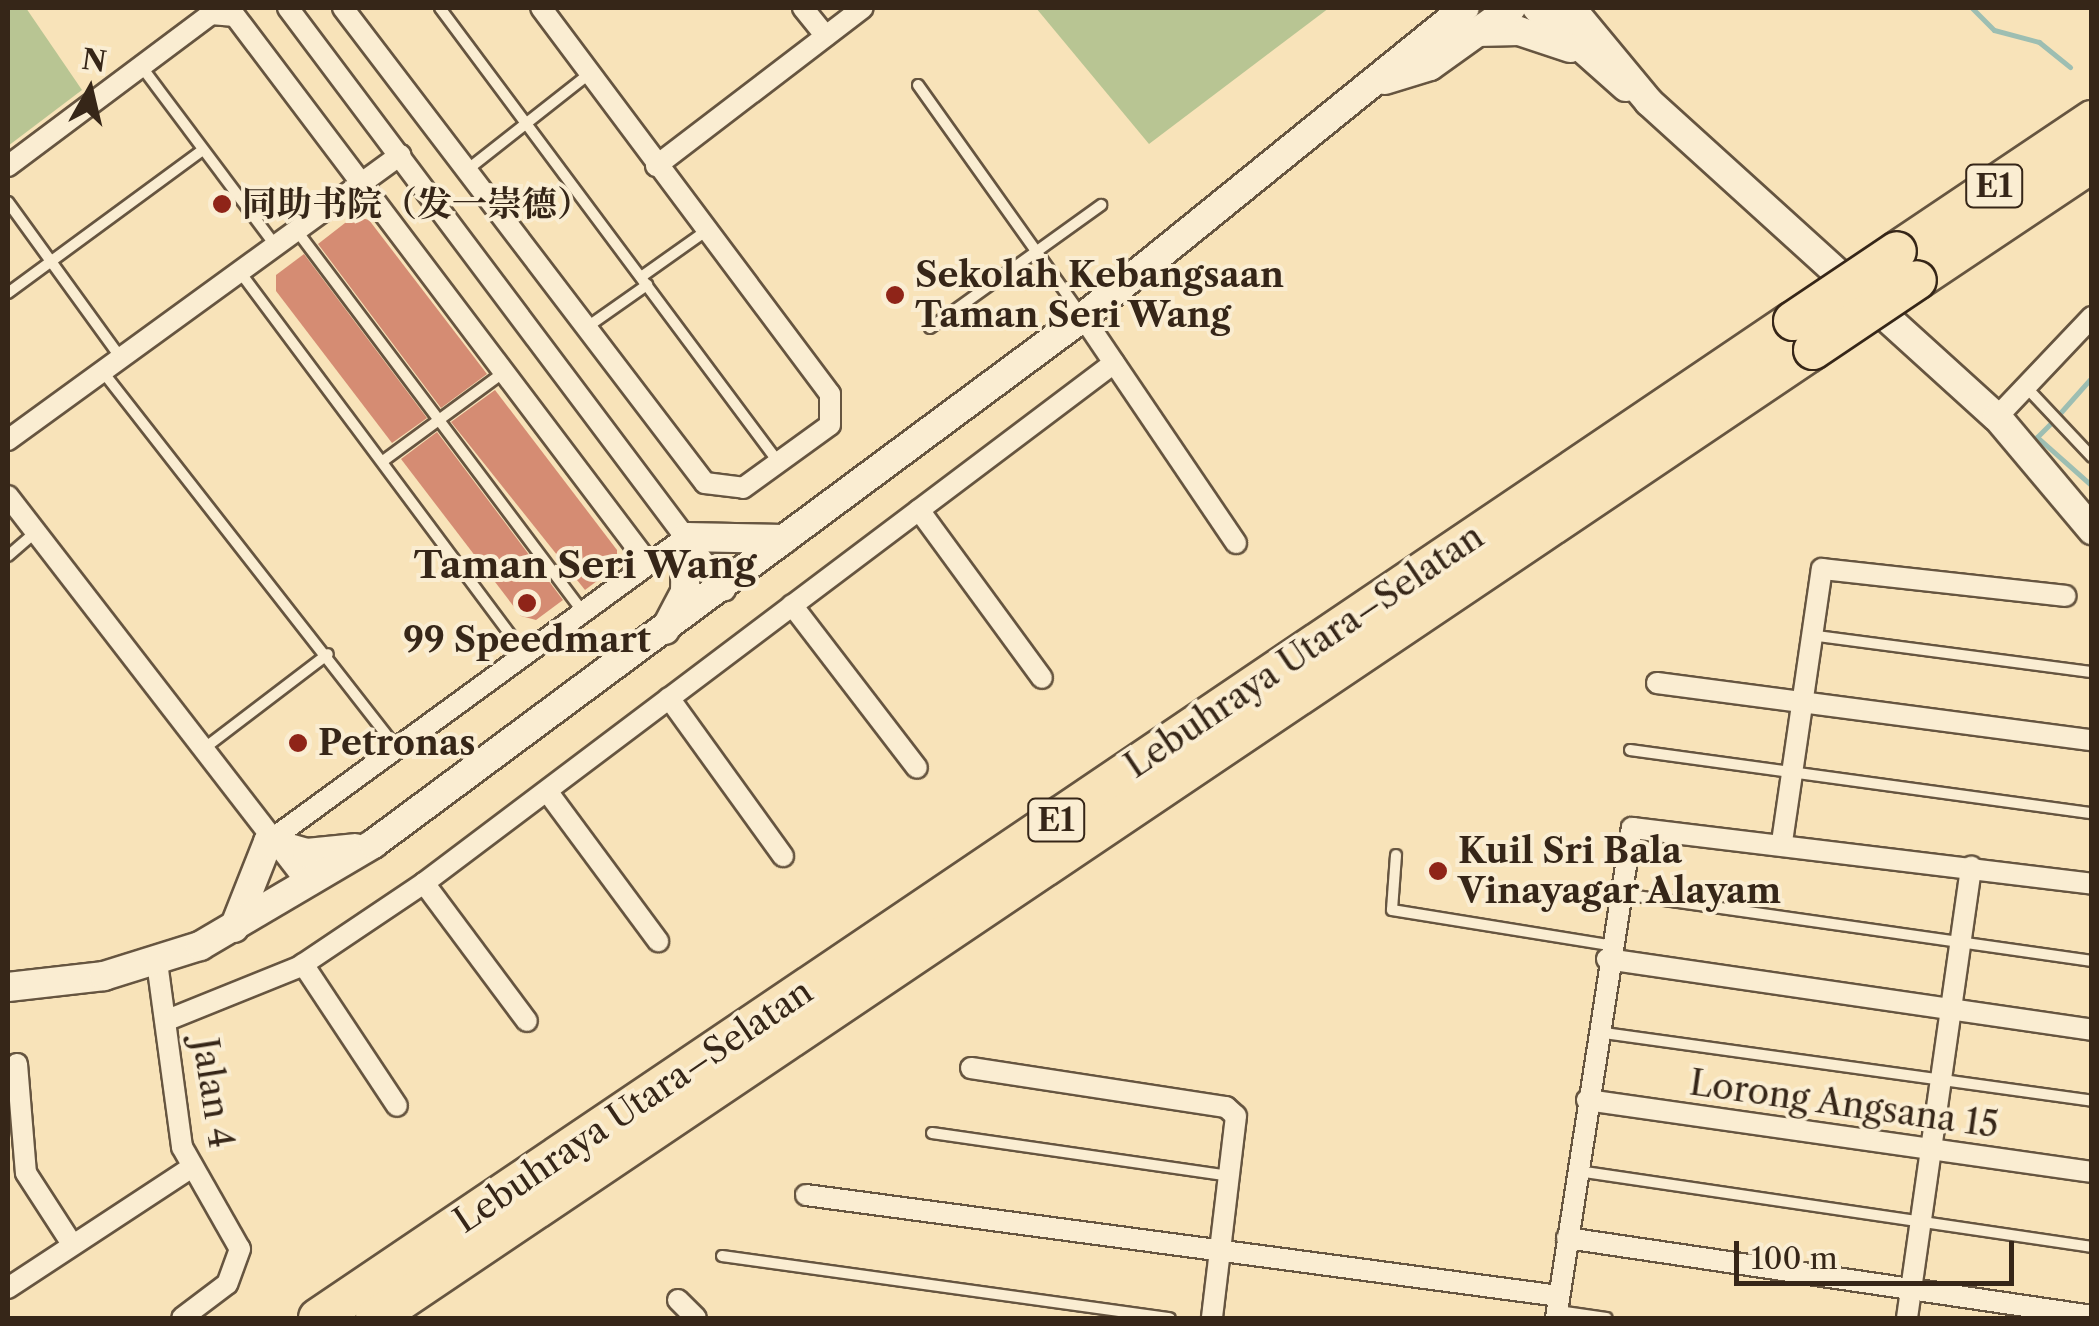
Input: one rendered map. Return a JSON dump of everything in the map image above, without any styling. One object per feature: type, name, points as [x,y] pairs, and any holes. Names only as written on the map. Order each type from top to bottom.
[{"type":"highway","name":"Lebuhraya Utara–Selatan","points":[[1908,266],[2092,120]]},
{"type":"highway","name":"Lebuhraya Utara–Selatan","points":[[318,1318],[1908,266],[2092,164]]},
{"type":"highway","name":"Lebuhraya Utara–Selatan","points":[[375,1318],[1803,336]]},
{"type":"main road","points":[[8,986],[157,962],[231,934],[374,844],[725,590],[1083,317],[1464,15],[1512,8]]},
{"type":"main road","points":[[1537,8],[1588,45],[1997,417],[2092,530]]},
{"type":"main road","points":[[1571,8],[1588,45]]},
{"type":"main road","points":[[1588,45],[1596,8]]},
{"type":"main road","points":[[1464,15],[1588,45]]},
{"type":"main road","points":[[662,636],[685,592],[686,537],[748,546],[790,538]]},
{"type":"main road","points":[[231,934],[261,879],[272,848],[330,854],[374,844]]},
{"type":"street","points":[[288,8],[725,590]]},
{"type":"street","points":[[343,8],[590,324],[705,482],[743,488],[830,426],[830,394],[541,8]]},
{"type":"street","points":[[803,8],[826,36]]},
{"type":"street","points":[[656,166],[863,8]]},
{"type":"street","points":[[8,166],[211,14],[234,16],[649,564]]},
{"type":"street","points":[[8,440],[400,155]]},
{"type":"street","points":[[1083,317],[1236,543]]},
{"type":"street","points":[[1997,417],[2092,317]]},
{"type":"street","points":[[170,1019],[304,964],[424,884],[1114,363]]},
{"type":"street","points":[[8,496],[202,750],[301,889]]},
{"type":"street","points":[[918,510],[1042,678]]},
{"type":"street","points":[[272,848],[397,748],[686,537]]},
{"type":"street","points":[[1782,842],[1817,577],[1831,566],[2066,596]]},
{"type":"street","points":[[792,605],[917,768]]},
{"type":"street","points":[[1657,684],[2092,740]]},
{"type":"street","points":[[669,698],[782,856]]},
{"type":"street","points":[[548,791],[658,941]]},
{"type":"street","points":[[806,1196],[1221,1250],[1557,1308],[1625,840],[1644,824],[2092,884]]},
{"type":"street","points":[[1907,1318],[1971,867]]},
{"type":"street","points":[[424,884],[527,1021]]},
{"type":"street","points":[[1608,952],[1950,1011],[2092,1030]]},
{"type":"street","name":"Jalan 4","points":[[157,962],[170,1019],[191,1168],[239,1263],[182,1318]]},
{"type":"street","points":[[304,964],[397,1106]]},
{"type":"street","points":[[18,1064],[26,1173],[72,1244]]},
{"type":"street","points":[[971,1068],[1226,1107],[1237,1129],[1212,1318]]},
{"type":"street","name":"Lorong Angsana 15","points":[[1587,1100],[2092,1172]]},
{"type":"street","points":[[8,1288],[191,1168]]},
{"type":"street","points":[[1567,1238],[2092,1316]]},
{"type":"street","points":[[678,1300],[696,1318]]},
{"type":"lane","points":[[440,8],[779,463]]},
{"type":"lane","points":[[142,66],[275,246]]},
{"type":"lane","points":[[467,170],[589,74]]},
{"type":"lane","points":[[918,84],[1083,317]]},
{"type":"lane","points":[[8,292],[203,150]]},
{"type":"lane","points":[[8,202],[120,358]]},
{"type":"lane","points":[[930,328],[1101,205]]},
{"type":"lane","points":[[296,230],[583,612]]},
{"type":"lane","points":[[590,324],[706,232]]},
{"type":"lane","points":[[240,271],[525,655]]},
{"type":"lane","points":[[102,371],[328,654],[397,748]]},
{"type":"lane","points":[[382,461],[502,373]]},
{"type":"lane","points":[[2025,386],[2092,457]]},
{"type":"lane","points":[[8,556],[36,532]]},
{"type":"lane","points":[[1809,635],[2092,672]]},
{"type":"lane","points":[[202,750],[328,654]]},
{"type":"lane","points":[[1630,750],[2092,814]]},
{"type":"lane","points":[[1396,855],[1392,910],[1608,952]]},
{"type":"lane","points":[[1617,893],[2092,961]]},
{"type":"lane","points":[[1597,1032],[2092,1101]]},
{"type":"lane","points":[[932,1133],[1231,1176]]},
{"type":"lane","points":[[1577,1170],[2092,1247]]},
{"type":"lane","points":[[722,1256],[1170,1318]]},
{"type":"lane","points":[[1557,1308],[1607,1318]]},
{"type":"green space","points":[[8,8],[26,8],[82,90],[8,146]]},
{"type":"green space","points":[[1036,8],[1329,8],[1149,144]]},
{"type":"building","points":[[354,216],[369,220],[487,374],[441,408],[318,244]]},
{"type":"building","points":[[304,254],[427,418],[392,443],[276,291],[276,275]]},
{"type":"building","points":[[495,390],[617,550],[617,566],[585,590],[451,422]]},
{"type":"building","points":[[437,432],[563,600],[536,620],[521,616],[401,459]]},
{"type":"waterway","points":[[1972,8],[1994,30],[2039,42],[2070,67]]},
{"type":"waterway","points":[[2061,412],[2092,377]]},
{"type":"waterway","points":[[2050,424],[2037,437],[2092,486]]},
{"type":"place","name":"同助书院（发一崇德）","points":[[222,204]]},
{"type":"place","name":"Sekolah Kebangsaan Taman Seri Wang","points":[[895,295]]},
{"type":"place","name":"99 Speedmart","points":[[527,603]]},
{"type":"place","name":"Petronas","points":[[298,743]]},
{"type":"place","name":"Kuil Sri Bala Vinayagar Alayam","points":[[1438,871]]},
{"type":"district","name":"Taman Seri Wang","points":[[585,565]]}]
